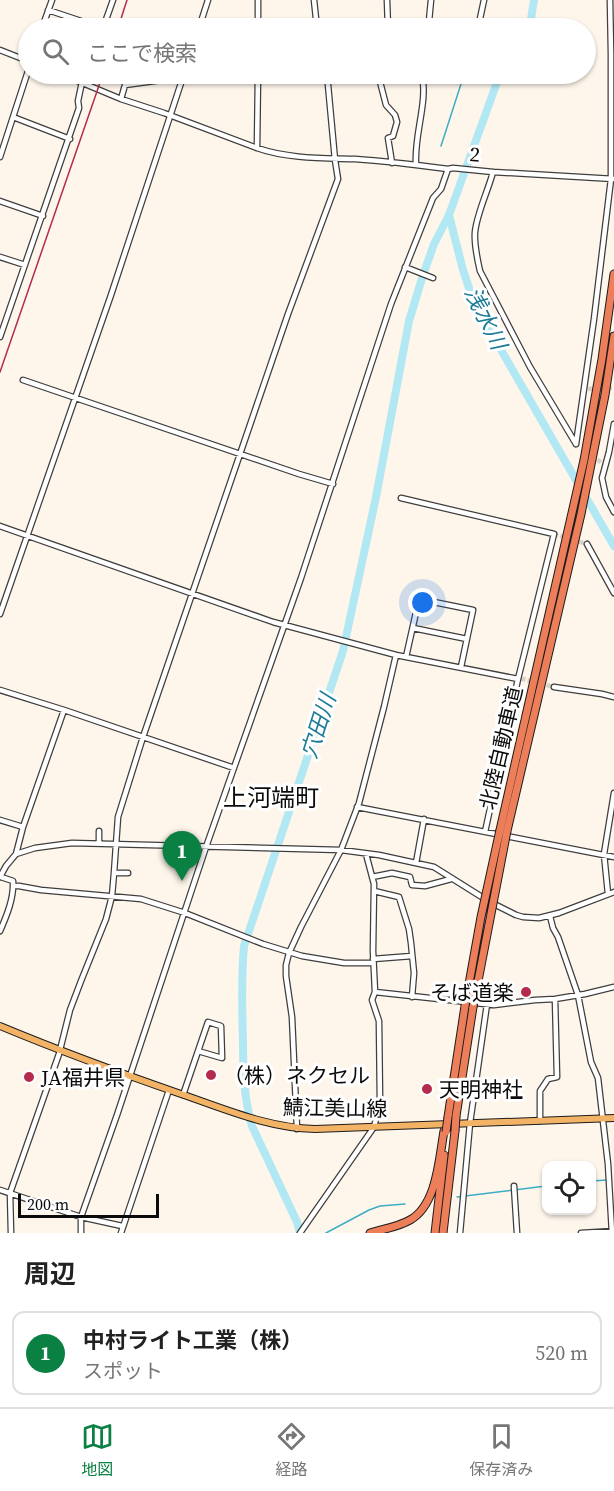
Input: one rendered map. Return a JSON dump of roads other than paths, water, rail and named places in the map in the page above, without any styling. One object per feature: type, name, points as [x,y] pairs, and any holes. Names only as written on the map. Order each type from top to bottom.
[{"type":"highway","name":"北陸自動車道","points":[[503,831],[584,460],[614,274]]},
{"type":"highway","name":"北陸自動車道","points":[[450,1116],[469,1006],[481,917],[581,514],[605,395],[614,336]]},
{"type":"highway","name":"北陸自動車道","points":[[440,1233],[448,1132],[458,1050],[469,1006]]},
{"type":"highway","name":"北陸自動車道","points":[[440,1233],[448,1193],[448,1132]]},
{"type":"highway","points":[[370,1233],[408,1221],[425,1206],[432,1190],[448,1132]]},
{"type":"main road","name":"鯖江美山線","points":[[0,1026],[228,1111],[297,1129],[614,1118]]},
{"type":"street","points":[[45,18],[52,0]]},
{"type":"street","points":[[107,18],[113,0]]},
{"type":"street","points":[[202,18],[208,0]]},
{"type":"street","points":[[258,0],[258,18]]},
{"type":"street","points":[[314,0],[316,18]]},
{"type":"street","points":[[387,0],[388,18]]},
{"type":"street","points":[[429,18],[431,0]]},
{"type":"street","points":[[480,18],[484,0]]},
{"type":"street","points":[[493,172],[476,224],[476,255],[480,271],[530,367],[576,444],[586,388],[612,179],[613,55],[610,0]]},
{"type":"street","points":[[48,10],[72,18]]},
{"type":"street","points":[[0,50],[18,57]]},
{"type":"street","points":[[0,157],[24,84]]},
{"type":"street","points":[[0,337],[70,138],[79,108],[82,84]]},
{"type":"street","name":"2","points":[[87,84],[121,99],[257,148],[298,158],[354,159],[451,169],[612,179]]},
{"type":"street","points":[[121,99],[125,85],[131,84]]},
{"type":"street","points":[[0,614],[111,295],[180,84]]},
{"type":"street","points":[[257,148],[258,84]]},
{"type":"street","points":[[11,1233],[10,1193],[60,1050],[70,1010],[106,919],[112,896],[118,817],[143,736],[288,314],[338,179],[328,84]]},
{"type":"street","points":[[381,84],[386,105],[395,115],[397,122],[393,136],[388,138],[392,163]]},
{"type":"street","points":[[416,164],[423,84]]},
{"type":"street","points":[[13,117],[70,138]]},
{"type":"street","points":[[81,1233],[81,1217],[206,847],[333,484],[391,304],[433,198],[441,189],[451,169]]},
{"type":"street","points":[[0,201],[43,216]]},
{"type":"street","points":[[0,257],[25,266]]},
{"type":"street","points":[[406,267],[433,278]]},
{"type":"street","points":[[0,311],[8,314]]},
{"type":"street","points":[[24,380],[333,484]]},
{"type":"street","points":[[614,424],[602,478],[606,496],[614,512]]},
{"type":"street","points":[[401,498],[554,534],[515,678],[485,832]]},
{"type":"street","points":[[0,526],[252,616],[396,655],[515,678]]},
{"type":"street","points":[[587,544],[614,593]]},
{"type":"street","points":[[406,657],[419,599],[473,610],[462,667]]},
{"type":"street","points":[[413,628],[467,639]]},
{"type":"street","points":[[297,1129],[292,1017],[286,965],[289,953],[312,904],[342,850],[357,807],[396,655]]},
{"type":"street","points":[[554,687],[614,697]]},
{"type":"street","points":[[0,690],[234,768]]},
{"type":"street","points":[[0,931],[12,900],[13,880],[0,877],[16,854],[23,827],[64,710]]},
{"type":"street","points":[[16,854],[35,848],[72,843],[342,850],[379,855],[434,867],[516,915],[539,918],[611,893],[604,854],[614,793]]},
{"type":"street","points":[[357,807],[614,857]]},
{"type":"street","points":[[416,863],[424,819]]},
{"type":"street","points":[[0,820],[23,827]]},
{"type":"street","points":[[99,831],[99,843]]},
{"type":"street","points":[[300,1233],[374,1127],[380,1103],[379,1021],[372,1000],[375,992],[374,891],[366,854]]},
{"type":"street","points":[[114,873],[128,873]]},
{"type":"street","points":[[372,877],[392,873],[410,877],[412,885],[425,886],[452,879]]},
{"type":"street","points":[[13,886],[141,899],[302,956],[344,963],[412,956]]},
{"type":"street","points":[[374,891],[399,897],[409,929],[414,973],[412,997]]},
{"type":"street","points":[[550,916],[578,995],[591,1062],[598,1078],[607,1155],[613,1232],[581,1233]]},
{"type":"street","points":[[375,992],[494,1005],[555,999],[614,987]]},
{"type":"street","points":[[540,1121],[540,1091],[548,1079],[557,1077],[555,999]]},
{"type":"street","points":[[460,1233],[470,1123],[487,1004]]},
{"type":"street","points":[[183,1095],[198,1051],[208,1022],[221,1026],[222,1058],[198,1051]]},
{"type":"street","points":[[121,1233],[169,1090]]},
{"type":"street","points":[[514,1186],[517,1233]]},
{"type":"street","points":[[0,1190],[81,1217],[122,1226]]},
{"type":"waterway","name":"浅水川","points":[[531,18],[534,0]]},
{"type":"waterway","points":[[441,146],[461,84]]},
{"type":"waterway","name":"穴田川","points":[[300,1233],[252,1126],[247,1106],[242,1019],[244,946],[343,651],[376,497],[409,321],[434,244],[449,215],[496,84]]},
{"type":"waterway","name":"浅水川","points":[[449,215],[474,303],[614,546]]},
{"type":"waterway","points":[[596,1181],[607,1180]]},
{"type":"waterway","points":[[457,1197],[542,1186]]},
{"type":"waterway","points":[[326,1233],[369,1210],[380,1206],[405,1204]]},
{"type":"tunnel","points":[[588,389],[614,388]]},
{"type":"tunnel","points":[[592,456],[605,465]]},
{"type":"tunnel","points":[[554,534],[587,544]]},
{"type":"tunnel","points":[[515,677],[554,687]]},
{"type":"railway","points":[[121,18],[127,0]]},
{"type":"railway","points":[[0,372],[100,84]]},
{"type":"place","name":"中村ライト工業（株）","points":[[182,881]]},
{"type":"place","name":"そば道楽","points":[[526,992]]},
{"type":"place","name":"（株）ネクセル","points":[[211,1075]]},
{"type":"place","name":"JA福井県","points":[[29,1077]]},
{"type":"place","name":"天明神社","points":[[427,1089]]},
{"type":"district","name":"上河端町","points":[[271,797]]}]
